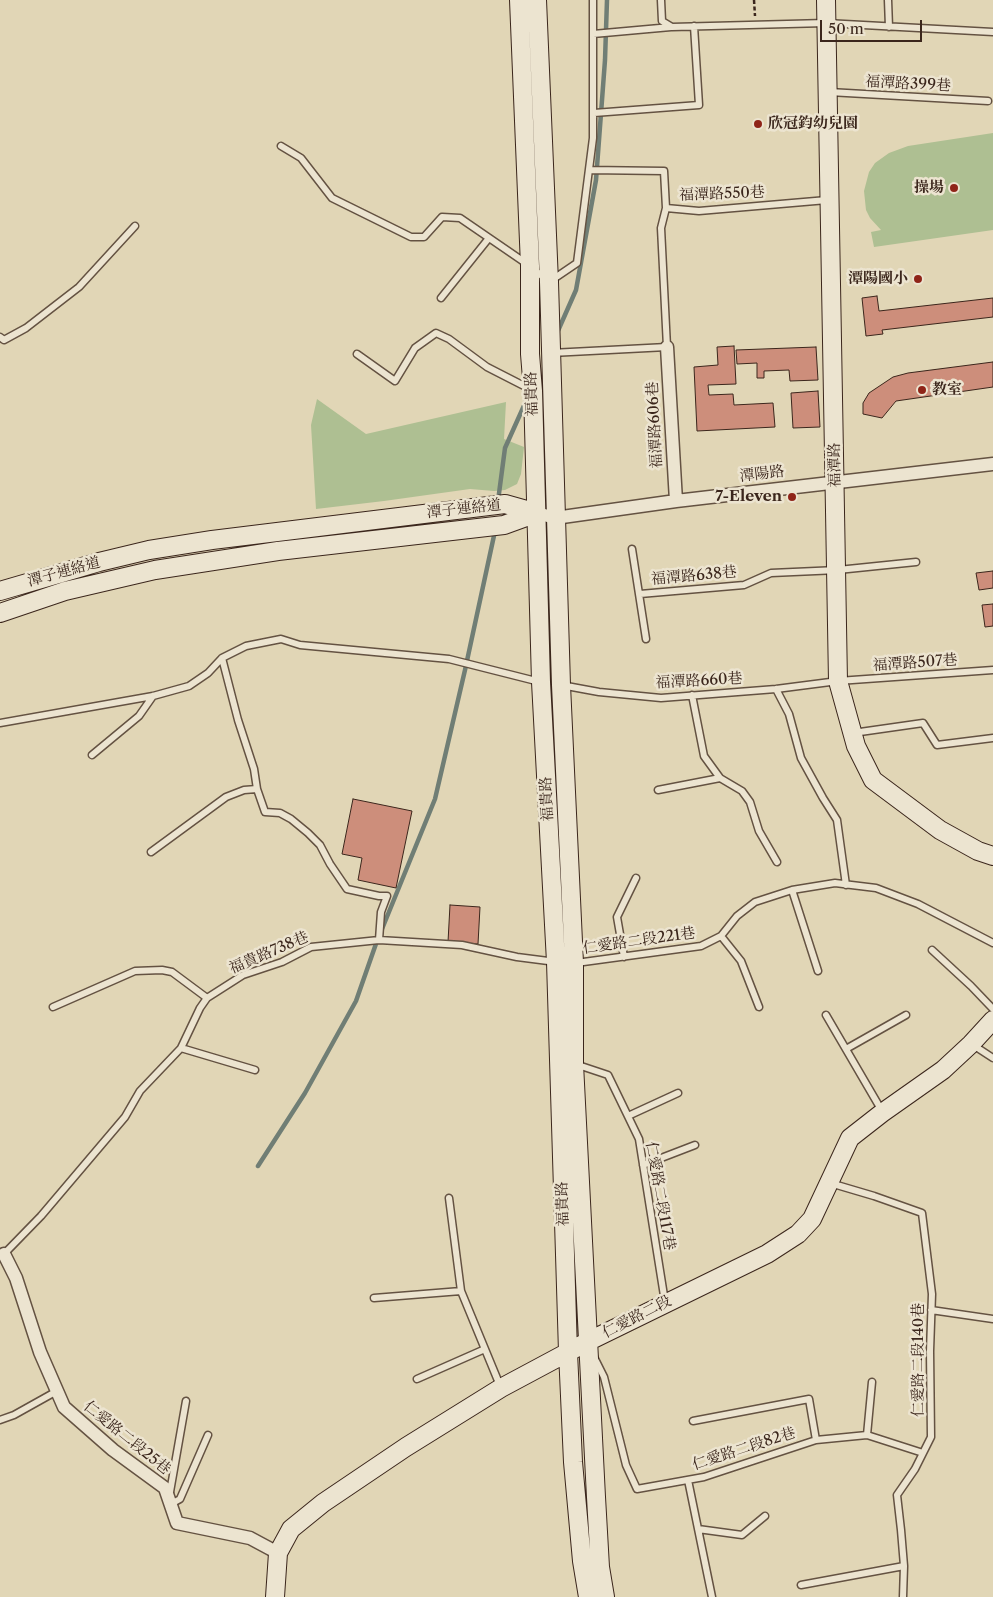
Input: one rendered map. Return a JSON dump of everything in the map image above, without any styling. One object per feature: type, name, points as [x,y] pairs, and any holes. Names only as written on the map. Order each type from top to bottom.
[{"type":"street","name":"福貴路","points":[[519,0],[530,266],[530,354],[533,391],[541,682],[556,962],[568,1352],[573,1462],[582,1561],[588,1597]]},
{"type":"street","name":"福貴路","points":[[537,0],[549,282],[561,685],[574,963],[574,1064],[600,1567],[605,1597]]},
{"type":"street","name":"福潭路","points":[[826,0],[828,200],[838,570],[838,681],[856,746],[873,780],[940,830],[978,851],[993,856]]},
{"type":"street","name":"福潭路606巷","points":[[667,348],[676,501]]},
{"type":"street","name":"潭陽路","points":[[537,513],[555,518],[835,481],[993,464]]},
{"type":"street","name":"潭子連絡道","points":[[0,590],[149,550],[212,540],[505,504],[537,513]]},
{"type":"street","name":"潭子連絡道","points":[[0,613],[65,591],[154,570],[278,551],[504,525],[537,513]]},
{"type":"street","name":"仁愛路二段","points":[[275,1597],[278,1553],[291,1529],[323,1503],[406,1447],[501,1388],[587,1342],[767,1254],[798,1234],[812,1219],[850,1138],[943,1070],[972,1044],[993,1020]]},
{"type":"street","name":"仁愛路二段25巷","points":[[2,1254],[16,1278],[40,1352],[64,1407],[113,1450],[164,1488],[177,1522],[250,1538],[278,1553]]},
{"type":"lane","points":[[281,146],[301,158],[332,198],[411,237],[424,237],[442,218],[460,218],[530,266],[549,282],[577,262],[593,138],[593,0]]},
{"type":"lane","points":[[661,0],[662,21],[672,26]]},
{"type":"lane","points":[[888,0],[889,26]]},
{"type":"lane","points":[[592,34],[672,26],[826,23],[993,32]]},
{"type":"lane","points":[[594,113],[699,105],[694,26]]},
{"type":"lane","name":"福潭路399巷","points":[[826,92],[988,101]]},
{"type":"lane","points":[[589,170],[664,171],[666,208]]},
{"type":"lane","name":"福潭路550巷","points":[[667,348],[661,228],[666,208],[698,211],[828,200]]},
{"type":"lane","points":[[0,337],[4,340],[26,328],[79,287],[134,226]]},
{"type":"lane","points":[[442,298],[489,238]]},
{"type":"lane","points":[[357,354],[395,381],[415,348],[436,333],[449,339],[487,367],[533,391]]},
{"type":"lane","points":[[550,353],[667,348]]},
{"type":"lane","points":[[632,548],[646,639]]},
{"type":"lane","name":"福潭路638巷","points":[[640,594],[744,585],[771,573],[838,570],[916,562]]},
{"type":"lane","points":[[0,723],[153,696],[188,686],[208,672],[222,658],[246,646],[281,639],[300,645],[449,659],[541,682]]},
{"type":"lane","points":[[222,658],[254,769],[257,789],[265,812],[280,814],[291,819],[320,845],[347,889],[387,896],[382,912],[379,940]]},
{"type":"lane","name":"福潭路507巷","points":[[838,681],[993,670]]},
{"type":"lane","name":"福潭路660巷","points":[[561,685],[599,692],[661,698],[776,689],[838,681]]},
{"type":"lane","points":[[776,689],[789,714],[801,758],[836,820],[846,884]]},
{"type":"lane","points":[[692,695],[704,756],[720,778],[742,791],[750,802],[759,831],[777,862]]},
{"type":"lane","points":[[92,755],[139,716],[153,696]]},
{"type":"lane","points":[[853,733],[923,723],[937,745],[993,738]]},
{"type":"lane","points":[[658,790],[720,778]]},
{"type":"lane","points":[[151,852],[226,797],[244,790],[257,789]]},
{"type":"lane","points":[[624,957],[617,917],[636,878]]},
{"type":"lane","name":"仁愛路二段221巷","points":[[556,962],[574,963],[701,946],[721,936],[737,916],[755,902],[792,890],[834,883],[876,888],[918,904],[993,944]]},
{"type":"lane","points":[[792,890],[818,971]]},
{"type":"lane","points":[[721,936],[741,961],[759,1007]]},
{"type":"lane","name":"福貴路738巷","points":[[2,1254],[41,1216],[125,1117],[140,1091],[181,1048],[200,1008],[207,998],[243,975],[282,962],[311,947],[379,940],[462,945],[516,957],[556,962]]},
{"type":"lane","points":[[932,950],[993,1009]]},
{"type":"lane","points":[[53,1008],[134,971],[162,970],[172,972],[207,998]]},
{"type":"lane","points":[[826,1015],[882,1113]]},
{"type":"lane","points":[[846,1050],[906,1015]]},
{"type":"lane","points":[[972,1044],[993,1058]]},
{"type":"lane","points":[[181,1048],[255,1070]]},
{"type":"lane","name":"仁愛路二段117巷","points":[[574,1064],[608,1075],[639,1139],[665,1303]]},
{"type":"lane","points":[[628,1116],[678,1094]]},
{"type":"lane","points":[[643,1165],[695,1145]]},
{"type":"lane","name":"仁愛路二段140巷","points":[[828,1183],[874,1196],[922,1213],[932,1294],[930,1351],[931,1437],[915,1469],[897,1495],[902,1530],[903,1597]]},
{"type":"lane","points":[[449,1198],[461,1291],[501,1388]]},
{"type":"lane","points":[[374,1298],[461,1291]]},
{"type":"lane","points":[[931,1310],[993,1319]]},
{"type":"lane","name":"仁愛路二段82巷","points":[[587,1342],[604,1377],[626,1465],[637,1489],[704,1477],[816,1440],[867,1435],[922,1453]]},
{"type":"lane","points":[[417,1379],[485,1350]]},
{"type":"lane","points":[[867,1435],[872,1382]]},
{"type":"lane","points":[[0,1420],[14,1415],[57,1391]]},
{"type":"lane","points":[[693,1421],[809,1399],[816,1440]]},
{"type":"lane","points":[[186,1401],[170,1501],[180,1499],[208,1435]]},
{"type":"lane","points":[[688,1480],[712,1597]]},
{"type":"lane","points":[[698,1529],[742,1535],[765,1516]]},
{"type":"lane","points":[[801,1584],[904,1566]]},
{"type":"path","points":[[754,0],[756,25]]},
{"type":"green space","points":[[993,133],[993,230],[874,247],[871,232],[881,230],[870,218],[866,210],[864,191],[869,172],[875,163],[889,153],[908,146]]},
{"type":"green space","points":[[317,399],[366,434],[506,402],[504,439],[524,447],[521,474],[517,484],[505,490],[470,489],[316,509],[311,425]]},
{"type":"building","points":[[877,296],[879,311],[993,298],[993,317],[882,330],[883,334],[866,336],[862,298]]},
{"type":"building","points":[[734,346],[736,384],[708,385],[709,395],[733,394],[734,405],[773,403],[775,427],[697,431],[694,367],[718,365],[717,347]]},
{"type":"building","points":[[816,347],[818,380],[790,381],[789,370],[764,371],[764,378],[757,378],[757,363],[737,364],[736,350]]},
{"type":"building","name":"教室","points":[[993,362],[993,387],[896,401],[882,418],[863,414],[863,403],[869,393],[893,377],[908,373]]},
{"type":"building","points":[[818,391],[820,427],[793,428],[791,393]]},
{"type":"building","points":[[993,571],[993,588],[979,590],[976,573]]},
{"type":"building","points":[[993,604],[993,626],[985,627],[982,605]]},
{"type":"building","points":[[353,799],[412,811],[396,888],[358,880],[362,858],[342,854]]},
{"type":"building","points":[[450,905],[480,907],[478,944],[448,942]]},
{"type":"waterway","points":[[557,333],[576,290],[596,180],[605,60],[607,0]]},
{"type":"waterway","points":[[498,501],[505,448],[527,399]]},
{"type":"waterway","points":[[382,929],[435,799],[495,531]]},
{"type":"waterway","points":[[258,1166],[305,1093],[356,1001],[378,938]]},
{"type":"place","name":"欣冠鈞幼兒園","points":[[758,124]]},
{"type":"place","name":"操場","points":[[954,188]]},
{"type":"place","name":"潭陽國小","points":[[918,279]]},
{"type":"place","name":"教室","points":[[922,390]]},
{"type":"place","name":"7-Eleven","points":[[792,497]]}]
